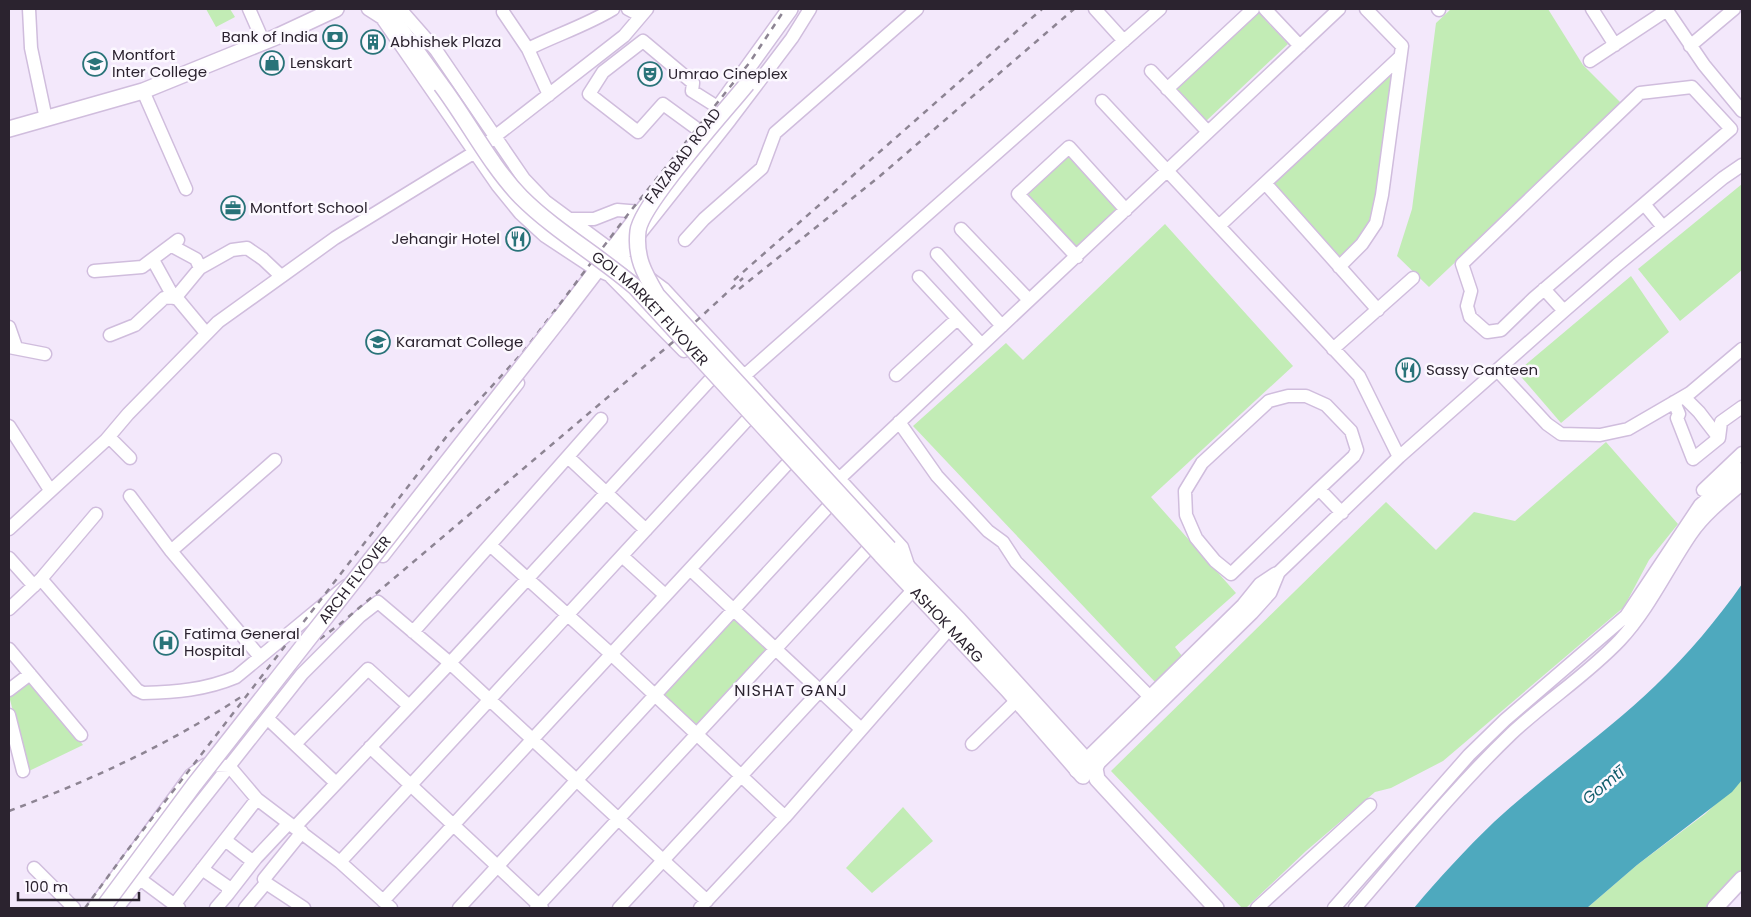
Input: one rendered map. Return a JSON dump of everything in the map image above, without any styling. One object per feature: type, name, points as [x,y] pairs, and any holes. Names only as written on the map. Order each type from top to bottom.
[{"type":"main road","points":[[9,129],[142,81],[260,34],[312,9]]},
{"type":"main road","points":[[9,120],[45,115],[144,91],[276,37],[338,9]]},
{"type":"main road","name":"FAIZABAD ROAD","points":[[574,302],[616,254],[641,212],[790,9]]},
{"type":"main road","name":"GOL MARKET FLYOVER","points":[[800,9],[747,84],[659,192],[645,213],[638,229],[637,251],[640,267],[657,295],[879,551]]},
{"type":"main road","name":"GOL MARKET FLYOVER","points":[[391,10],[406,37],[505,178],[521,196],[546,221],[608,264],[635,287],[879,551],[905,572]]},
{"type":"main road","name":"ARCH FLYOVER","points":[[104,908],[194,784],[574,302]]},
{"type":"main road","name":"ASHOK MARG","points":[[905,572],[914,589],[1017,700],[1081,765]]},
{"type":"main road","name":"ASHOK MARG","points":[[905,572],[959,620],[1204,908]]},
{"type":"main road","points":[[1081,765],[1244,606],[1262,585],[1276,575]]},
{"type":"main road","points":[[1216,908],[1097,779],[1094,773],[1098,762],[1251,612],[1269,592],[1276,575]]},
{"type":"main road","points":[[1715,908],[1742,879]]},
{"type":"street","points":[[29,9],[31,48],[45,115]]},
{"type":"street","points":[[249,9],[260,34]]},
{"type":"street","name":"ASHOK MARG","points":[[368,9],[382,18],[498,186],[520,213],[545,236],[602,272],[710,378],[828,507],[879,551],[886,571],[905,572],[902,547],[664,289],[545,201],[524,178],[436,50],[391,10]]},
{"type":"street","points":[[528,49],[581,24],[591,22],[614,9]]},
{"type":"street","points":[[9,530],[109,437],[128,414],[206,333],[281,276],[402,194],[475,152],[495,137],[624,36],[644,12],[628,9]]},
{"type":"street","name":"FAIZABAD ROAD","points":[[616,254],[730,120],[792,38],[810,9]]},
{"type":"street","points":[[685,240],[704,218],[762,168],[775,133],[917,9]]},
{"type":"street","points":[[1095,9],[1124,41]]},
{"type":"street","points":[[744,376],[1160,9]]},
{"type":"street","points":[[1167,88],[1253,9]]},
{"type":"street","points":[[1265,9],[1300,46]]},
{"type":"street","points":[[839,479],[1339,9]]},
{"type":"street","points":[[1339,266],[1362,244],[1376,223],[1382,195],[1402,46],[1366,9]]},
{"type":"street","points":[[1592,9],[1615,45]]},
{"type":"street","points":[[1690,46],[1734,9]]},
{"type":"street","points":[[1590,62],[1666,10],[1690,46],[1742,111]]},
{"type":"street","points":[[503,12],[528,49],[549,95]]},
{"type":"street","points":[[624,36],[635,47]]},
{"type":"street","points":[[700,131],[663,104],[638,132],[589,94],[603,72],[643,41],[693,82],[692,91],[719,108]]},
{"type":"street","points":[[1218,226],[1399,58]]},
{"type":"street","points":[[1151,71],[1208,132]]},
{"type":"street","points":[[1692,87],[1730,129],[1644,204],[1544,289],[1501,330],[1486,332],[1470,317],[1467,306],[1471,291],[1462,264],[1640,93],[1692,87]]},
{"type":"street","points":[[144,91],[186,189]]},
{"type":"street","points":[[1102,101],[1359,376],[1399,457]]},
{"type":"street","points":[[1077,257],[1018,194],[1069,147],[1126,210]]},
{"type":"street","points":[[1276,575],[1399,457],[1564,311],[1663,227],[1742,165]]},
{"type":"street","points":[[1265,182],[1378,310]]},
{"type":"street","points":[[1644,204],[1663,227]]},
{"type":"street","points":[[568,219],[594,219],[617,210],[641,212]]},
{"type":"street","points":[[962,229],[1029,300]]},
{"type":"street","points":[[94,271],[142,267],[175,243],[196,259],[200,268]]},
{"type":"street","points":[[110,335],[136,326],[164,298],[175,297],[200,268],[232,250],[248,248],[263,258],[281,276]]},
{"type":"street","points":[[937,254],[1002,326]]},
{"type":"street","points":[[153,260],[175,297],[206,333]]},
{"type":"street","points":[[918,277],[981,344]]},
{"type":"street","points":[[1333,349],[1413,278]]},
{"type":"street","points":[[1544,289],[1564,311]]},
{"type":"street","points":[[9,558],[37,582],[137,690],[143,693],[191,691],[219,684],[236,677],[341,589],[542,330],[557,312],[574,302]]},
{"type":"street","points":[[660,327],[679,306]]},
{"type":"street","points":[[896,375],[957,319]]},
{"type":"street","points":[[9,326],[12,347],[45,354]]},
{"type":"street","points":[[683,350],[704,331]]},
{"type":"street","points":[[1497,370],[1546,424],[1562,434],[1616,433],[1679,399],[1742,349]]},
{"type":"street","points":[[216,908],[256,858],[295,827],[450,663],[710,378],[729,360]]},
{"type":"street","points":[[1288,396],[1306,396],[1326,405],[1351,431],[1357,450],[1354,456],[1319,489],[1231,574],[1215,561],[1196,538],[1186,515],[1185,491],[1202,463],[1270,401],[1288,396]]},
{"type":"street","points":[[1679,399],[1699,412],[1718,438]]},
{"type":"street","points":[[1679,399],[1679,414],[1677,418],[1693,459],[1718,438],[1721,422],[1742,407]]},
{"type":"street","points":[[340,862],[766,400]]},
{"type":"street","points":[[413,632],[601,419]]},
{"type":"street","points":[[899,422],[937,476],[988,531],[1003,542],[1016,562],[1151,698]]},
{"type":"street","points":[[9,426],[50,490]]},
{"type":"street","points":[[109,437],[130,458]]},
{"type":"street","points":[[1703,490],[1742,453]]},
{"type":"street","points":[[568,457],[646,530]]},
{"type":"street","points":[[171,551],[275,460]]},
{"type":"street","points":[[104,908],[191,775],[205,765],[229,766],[257,799],[340,862],[387,904],[452,826],[788,464]]},
{"type":"street","points":[[1334,908],[1469,755],[1505,720],[1626,616],[1700,505],[1742,469]]},
{"type":"street","points":[[1355,908],[1431,817],[1481,764],[1526,721],[1618,642],[1633,626],[1692,533],[1708,513],[1742,484]]},
{"type":"street","points":[[1319,489],[1342,513]]},
{"type":"street","points":[[130,496],[171,551],[260,657]]},
{"type":"street","points":[[458,908],[828,507]]},
{"type":"street","points":[[9,609],[37,582],[96,514]]},
{"type":"street","points":[[490,545],[611,654],[785,817]]},
{"type":"street","points":[[370,748],[539,907],[776,649],[879,551]]},
{"type":"street","points":[[622,556],[665,595]]},
{"type":"street","points":[[690,569],[861,728]]},
{"type":"street","points":[[619,908],[914,589]]},
{"type":"street","points":[[104,908],[140,879],[302,674],[360,616],[378,602],[450,663],[663,861],[703,905],[785,817],[950,628]]},
{"type":"street","points":[[9,649],[81,735]]},
{"type":"street","points":[[295,744],[368,669],[409,706]]},
{"type":"street","points":[[9,690],[30,674]]},
{"type":"street","points":[[972,744],[1017,700]]},
{"type":"street","points":[[9,715],[23,771]]},
{"type":"street","points":[[267,718],[336,782]]},
{"type":"street","points":[[140,879],[176,906],[202,869],[257,799]]},
{"type":"street","points":[[1257,908],[1370,805]]},
{"type":"street","points":[[295,827],[264,879],[266,884],[304,908]]},
{"type":"street","points":[[225,840],[251,860],[256,858]]},
{"type":"street","points":[[34,868],[74,908]]},
{"type":"street","points":[[202,869],[228,888],[228,894]]},
{"type":"street","points":[[246,908],[266,884]]},
{"type":"green space","points":[[206,9],[230,9],[235,17],[216,27]]},
{"type":"green space","points":[[1451,9],[1548,9],[1583,65],[1622,104],[1429,287],[1397,256],[1412,209],[1436,23]]},
{"type":"green space","points":[[1258,12],[1288,44],[1205,122],[1175,90]]},
{"type":"green space","points":[[1392,72],[1374,203],[1367,228],[1341,258],[1272,182]]},
{"type":"green space","points":[[1068,154],[1118,208],[1076,247],[1027,193]]},
{"type":"green space","points":[[1742,184],[1742,270],[1680,321],[1638,269]]},
{"type":"green space","points":[[1165,224],[1293,366],[1151,497],[1236,593],[1175,647],[1182,656],[1155,682],[913,426],[1006,343],[1023,360]]},
{"type":"green space","points":[[1631,276],[1669,332],[1561,423],[1517,372]]},
{"type":"green space","points":[[1606,442],[1678,524],[1649,560],[1624,607],[1443,761],[1391,788],[1375,792],[1306,851],[1246,908],[1242,908],[1111,771],[1386,502],[1436,550],[1474,512],[1515,521]]},
{"type":"green space","points":[[734,615],[769,648],[695,728],[660,696]]},
{"type":"green space","points":[[31,679],[83,745],[29,771],[9,696]]},
{"type":"green space","points":[[1742,780],[1742,877],[1711,908],[1587,908],[1637,865],[1705,814]]},
{"type":"green space","points":[[903,807],[933,841],[872,893],[846,868]]},
{"type":"water","name":"Gomtī","points":[[1742,584],[1742,780],[1732,792],[1637,865],[1587,908],[1414,908],[1494,822],[1656,685],[1702,636]]},
{"type":"railway","points":[[85,908],[126,852],[450,432],[524,351],[629,213],[750,62],[785,9]]},
{"type":"railway","points":[[734,280],[1042,9]]},
{"type":"railway","points":[[739,289],[880,176],[1074,9]]},
{"type":"railway","points":[[262,682],[340,624],[680,336],[743,278]]},
{"type":"railway","points":[[9,811],[70,787],[130,760],[188,729],[244,695]]},
{"type":"place","name":"Bank of India","points":[[335,37]]},
{"type":"place","name":"Abhishek Plaza","points":[[373,42]]},
{"type":"place","name":"Lenskart","points":[[272,63]]},
{"type":"place","name":"Montfort Inter College","points":[[95,64]]},
{"type":"place","name":"Umrao Cineplex","points":[[650,74]]},
{"type":"place","name":"Montfort School","points":[[233,208]]},
{"type":"place","name":"Jehangir Hotel","points":[[518,239]]},
{"type":"place","name":"Karamat College","points":[[378,342]]},
{"type":"place","name":"Sassy Canteen","points":[[1408,370]]},
{"type":"place","name":"Fatima General Hospital","points":[[166,643]]},
{"type":"district","name":"NISHAT GANJ","points":[[791,690]]}]
